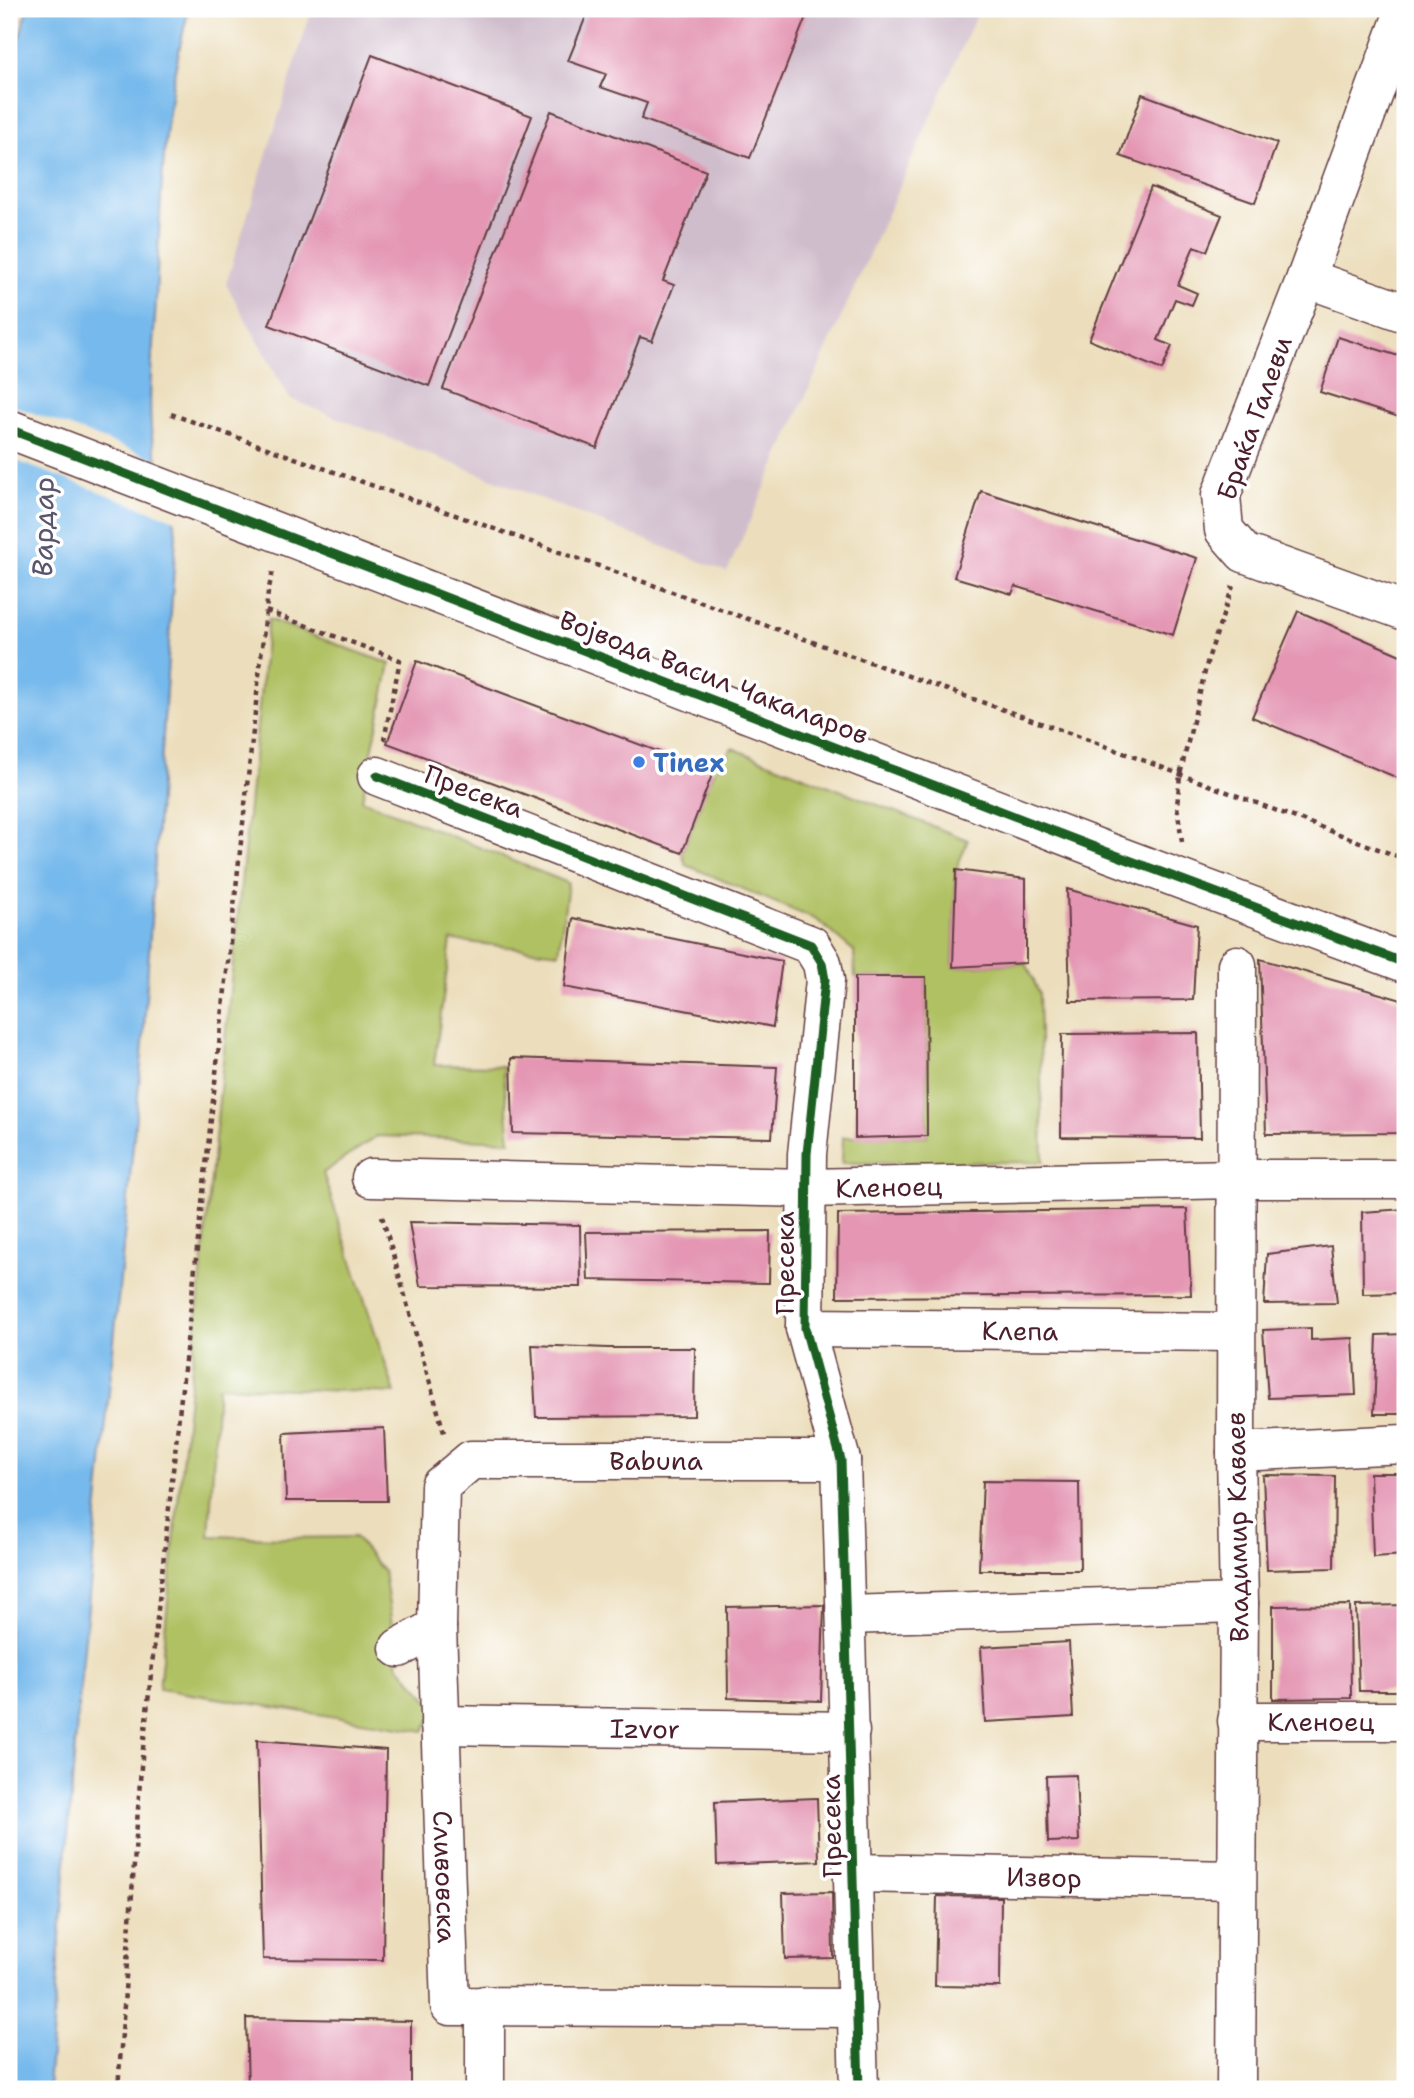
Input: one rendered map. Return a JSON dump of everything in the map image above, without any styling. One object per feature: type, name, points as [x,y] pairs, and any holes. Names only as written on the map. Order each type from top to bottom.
[{"type":"street","name":"Браќа Галеви","points":[[1244,553],[1224,530],[1221,495],[1306,278],[1404,11]]},
{"type":"street","points":[[1306,278],[1405,313]]},
{"type":"street","name":"Војвода Васил Чакаларов","points":[[9,429],[1405,963]]},
{"type":"street","points":[[1244,553],[1405,611]]},
{"type":"street","name":"Пресека","points":[[377,776],[811,945],[822,963],[825,980],[807,1154],[805,1328],[841,1460],[859,2089]]},
{"type":"street","name":"Владимир Каваев","points":[[1236,2089],[1239,1603],[1235,1332],[1237,965]]},
{"type":"street","name":"Кленоец","points":[[371,1178],[806,1188],[1236,1179],[1405,1180]]},
{"type":"street","name":"Клепа","points":[[805,1328],[1235,1332]]},
{"type":"street","points":[[1236,1452],[1405,1444]]},
{"type":"street","name":"Babuna","points":[[440,1486],[471,1460],[841,1460]]},
{"type":"street","name":"Сливовска","points":[[440,1486],[436,1627],[450,2006],[485,2005]]},
{"type":"street","points":[[846,1615],[1239,1603]]},
{"type":"street","points":[[399,1648],[436,1627]]},
{"type":"street","name":"Кленоец","points":[[1237,1721],[1405,1721]]},
{"type":"street","name":"Izvor","points":[[440,1725],[850,1731]]},
{"type":"street","name":"Извор","points":[[853,1873],[1236,1880]]},
{"type":"street","points":[[485,2089],[485,2005],[858,2008]]},
{"type":"path","points":[[171,414],[1180,775],[1405,859]]},
{"type":"path","points":[[118,2089],[141,1767],[266,611],[280,532]]},
{"type":"path","points":[[1188,881],[1177,806],[1180,775],[1208,659],[1244,553]]},
{"type":"path","points":[[266,611],[400,660],[377,776]]},
{"type":"path","points":[[371,1178],[447,1443],[440,1486]]},
{"type":"shaded area","points":[[312,9],[979,9],[727,572],[290,399],[226,284]]},
{"type":"green space","points":[[268,619],[390,664],[362,800],[568,883],[559,953],[451,940],[434,1065],[503,1066],[510,1141],[377,1136],[323,1173],[395,1393],[218,1386],[209,1536],[355,1537],[384,1572],[398,1665],[436,1709],[424,1731],[159,1689]]},
{"type":"green space","points":[[732,748],[968,840],[956,870],[953,967],[1026,963],[1039,993],[1043,1162],[842,1163],[843,1137],[927,1136],[926,978],[855,977],[854,951],[817,920],[686,865],[682,853],[713,772]]},
{"type":"water","name":"Вардар","points":[[27,9],[189,9],[173,80],[164,153],[151,380],[153,442],[172,508],[176,536],[143,1044],[78,1709],[48,2089],[9,2089],[9,79]]},
{"type":"pier","points":[[9,404],[161,461],[175,502],[178,521],[9,458]]},
{"type":"building","points":[[589,9],[809,9],[750,158],[641,119],[647,103],[600,87],[606,74],[568,61]]},
{"type":"building","points":[[372,55],[532,116],[429,386],[269,325]]},
{"type":"building","points":[[1142,94],[1277,143],[1255,203],[1120,156]]},
{"type":"building","points":[[551,111],[706,171],[663,281],[674,285],[652,341],[640,337],[597,448],[443,389]]},
{"type":"building","points":[[1151,187],[1222,215],[1207,251],[1194,246],[1178,285],[1197,293],[1192,305],[1175,299],[1158,340],[1172,346],[1162,370],[1089,340]]},
{"type":"building","points":[[1338,337],[1405,358],[1405,419],[1320,392]]},
{"type":"building","points":[[981,491],[1197,558],[1173,635],[1015,586],[1012,594],[954,577]]},
{"type":"building","points":[[1298,611],[1405,657],[1405,781],[1252,717]]},
{"type":"building","points":[[417,661],[713,772],[682,853],[387,743]]},
{"type":"building","points":[[956,870],[1026,879],[1026,963],[953,967]]},
{"type":"building","points":[[1067,889],[1197,925],[1193,1000],[1070,1001]]},
{"type":"building","points":[[573,918],[782,961],[773,1027],[564,987]]},
{"type":"building","points":[[1260,959],[1405,1001],[1405,1133],[1266,1134]]},
{"type":"building","points":[[855,977],[926,977],[927,1136],[855,1138]]},
{"type":"building","points":[[1198,1033],[1200,1138],[1061,1137],[1062,1034]]},
{"type":"building","points":[[511,1058],[777,1067],[772,1138],[513,1133]]},
{"type":"building","points":[[1187,1209],[1191,1295],[837,1297],[838,1214]]},
{"type":"building","points":[[1405,1209],[1405,1293],[1363,1294],[1362,1212]]},
{"type":"building","points":[[409,1222],[580,1225],[581,1287],[420,1286]]},
{"type":"building","points":[[770,1231],[769,1283],[588,1280],[586,1232]]},
{"type":"building","points":[[1331,1246],[1337,1303],[1264,1304],[1267,1254]]},
{"type":"building","points":[[1311,1328],[1311,1340],[1353,1338],[1356,1395],[1268,1398],[1263,1330]]},
{"type":"building","points":[[1405,1334],[1405,1414],[1374,1414],[1377,1335]]},
{"type":"building","points":[[532,1345],[695,1348],[694,1416],[536,1417]]},
{"type":"building","points":[[384,1428],[387,1501],[286,1501],[284,1433]]},
{"type":"building","points":[[1370,1473],[1405,1473],[1405,1555],[1373,1557]]},
{"type":"building","points":[[1263,1475],[1335,1476],[1334,1568],[1267,1570]]},
{"type":"building","points":[[983,1481],[1079,1482],[1080,1570],[979,1570]]},
{"type":"building","points":[[824,1605],[821,1701],[728,1698],[727,1607]]},
{"type":"building","points":[[1350,1605],[1351,1698],[1273,1699],[1273,1606]]},
{"type":"building","points":[[1405,1605],[1405,1691],[1359,1691],[1356,1606]]},
{"type":"building","points":[[1069,1642],[1073,1717],[985,1722],[981,1647]]},
{"type":"building","points":[[257,1740],[386,1750],[383,1960],[263,1959]]},
{"type":"building","points":[[1076,1775],[1079,1841],[1048,1842],[1046,1776]]},
{"type":"building","points":[[817,1798],[819,1861],[717,1865],[715,1802]]},
{"type":"building","points":[[832,1892],[833,1958],[785,1959],[783,1893]]},
{"type":"building","points":[[937,1896],[1001,1897],[1000,1987],[935,1986]]},
{"type":"building","points":[[246,2018],[411,2021],[411,2089],[248,2089]]},
{"type":"cycle path","points":[[9,429],[1110,853],[1405,963]]},
{"type":"cycle path","points":[[377,776],[811,945],[822,963],[825,980],[807,1154],[805,1328],[841,1460],[859,2089]]},
{"type":"place","name":"Tinex","points":[[639,762]]}]
